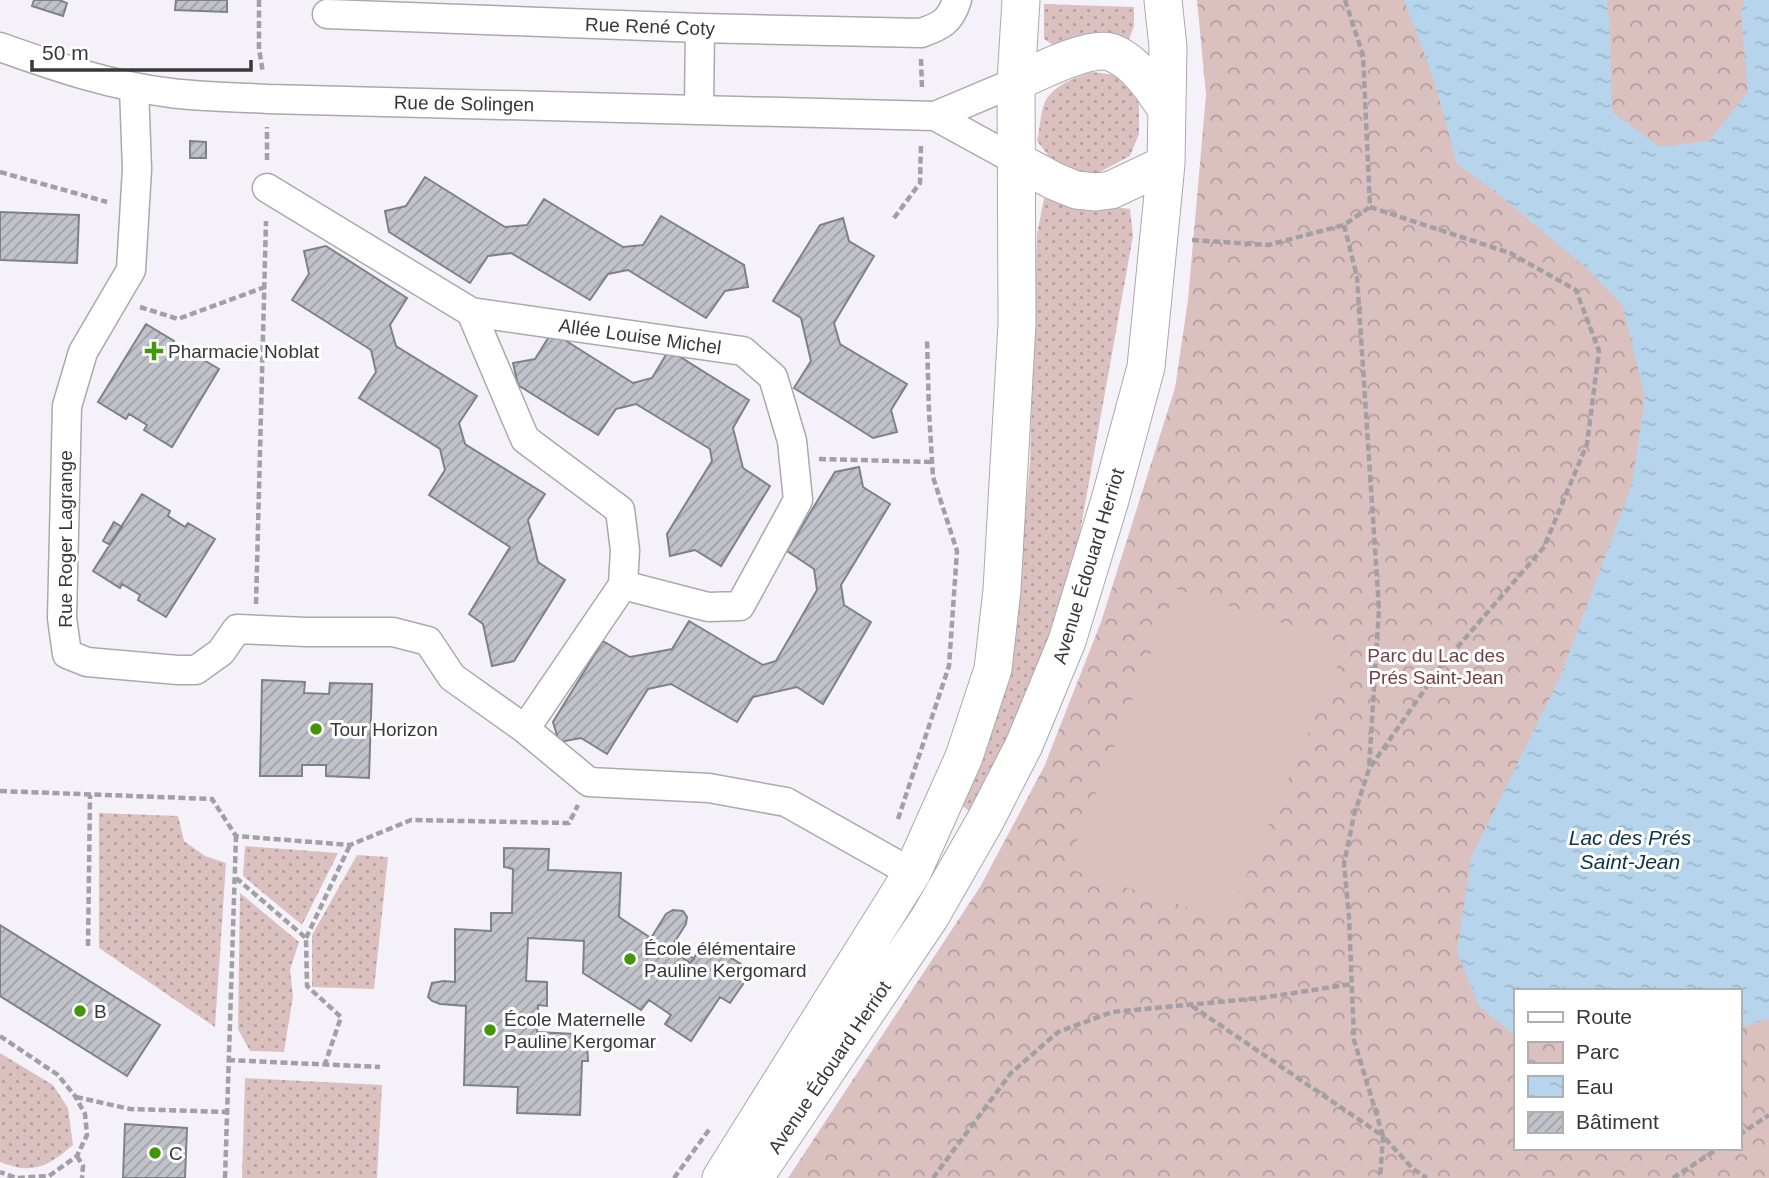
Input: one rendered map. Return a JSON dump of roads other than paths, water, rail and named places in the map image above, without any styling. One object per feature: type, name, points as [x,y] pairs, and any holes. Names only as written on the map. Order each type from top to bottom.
[{"type":"main road","name":"Avenue Édouard Herriot","points":[[721,1178],[898,865],[964,757],[993,668],[1002,590],[1017,324],[1015,160],[1021,0]]},
{"type":"main road","name":"Avenue Édouard Herriot","points":[[754,1178],[930,917],[985,821],[1024,745],[1067,641],[1110,500],[1146,367],[1166,164],[1168,47],[1163,0]]},
{"type":"main road","points":[[1016,82],[1093,51],[1109,52],[1128,63],[1144,78],[1167,110]]},
{"type":"main road","points":[[1015,160],[1076,190],[1096,192],[1111,190],[1166,164]]},
{"type":"street","name":"Rue René Coty","points":[[327,14],[921,33],[941,25],[953,12],[957,0]]},
{"type":"street","points":[[699,109],[700,28]]},
{"type":"street","name":"Rue de Solingen","points":[[0,47],[58,68],[134,87],[171,93],[268,99],[935,116],[1016,82]]},
{"type":"street","name":"Rue Roger Lagrange","points":[[134,87],[136,169],[131,270],[83,352],[67,406],[62,618],[67,654],[87,662],[196,670],[221,652],[237,629],[393,632],[428,641],[452,677],[525,729],[589,782],[709,788],[786,802],[898,865]]},
{"type":"street","name":"Rue de Solingen","points":[[935,116],[1015,160]]},
{"type":"street","name":"Allée Louise Michel","points":[[267,188],[471,312],[743,351],[773,377],[792,441],[798,499],[740,606],[708,607],[623,586]]},
{"type":"street","points":[[471,312],[525,439],[620,510],[625,550],[623,586],[525,729]]},
{"type":"water","name":"Lac des Prés Saint-Jean","points":[[1404,0],[1607,0],[1612,112],[1660,147],[1709,141],[1748,92],[1741,14],[1744,0],[1769,0],[1769,1019],[1741,1027],[1741,989],[1514,989],[1514,1035],[1479,1006],[1457,952],[1471,858],[1561,675],[1632,484],[1645,397],[1622,304],[1584,266],[1498,194],[1457,164],[1433,77]]},
{"type":"place","name":"Pharmacie Noblat","points":[[154,351]]},
{"type":"place","name":"Tour Horizon","points":[[316,729]]},
{"type":"place","name":"École élémentaire Pauline Kergomard","points":[[630,959]]},
{"type":"place","name":"B","points":[[80,1011]]},
{"type":"place","name":"École Maternelle Pauline Kergomar","points":[[490,1030]]},
{"type":"place","name":"C","points":[[155,1153]]},
{"type":"park label","name":"Parc du Lac des Prés Saint-Jean","points":[[1436,666]]}]
